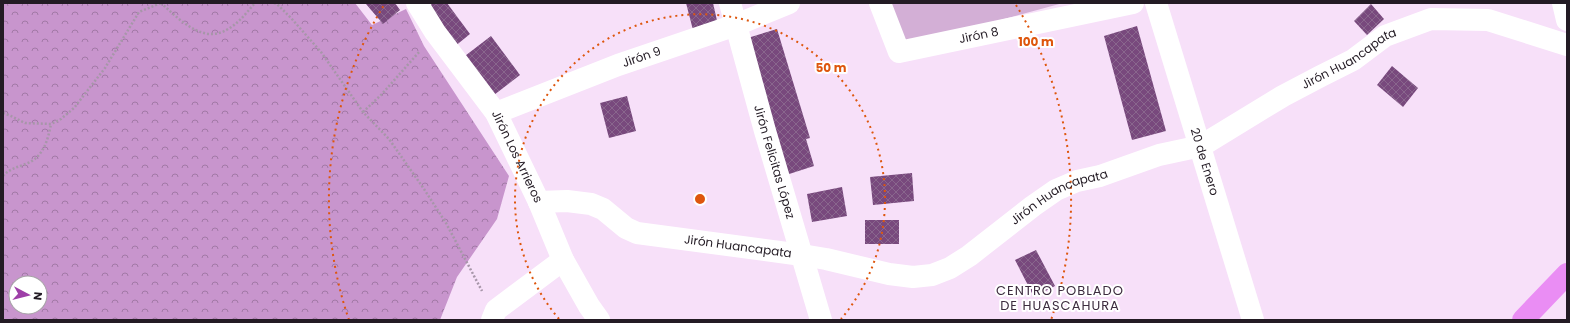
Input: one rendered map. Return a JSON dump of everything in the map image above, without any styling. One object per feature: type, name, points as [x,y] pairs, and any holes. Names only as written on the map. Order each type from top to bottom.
[{"type":"highway","points":[[1523,320],[1567,274]]},
{"type":"street","name":"Jirón Los Arrieros","points":[[417,3],[435,32],[496,113],[539,202],[563,260],[589,306],[599,320]]},
{"type":"street","name":"Jirón Felicitas López","points":[[730,3],[765,131],[820,320]]},
{"type":"street","name":"Jirón 9","points":[[496,113],[618,65],[736,25],[789,3]]},
{"type":"street","name":"Jirón 8","points":[[880,3],[899,52],[1133,3]]},
{"type":"street","name":"20 de Enero","points":[[1156,3],[1253,320]]},
{"type":"street","points":[[1563,3],[1567,20]]},
{"type":"street","name":"Jirón Huancapata","points":[[539,202],[567,201],[591,204],[603,209],[626,228],[637,232],[826,259],[889,274],[913,277],[932,275],[950,268],[969,256],[1056,190],[1077,181],[1100,176],[1159,155],[1201,146],[1283,96],[1353,60],[1385,36],[1431,19],[1488,20],[1567,45]]},
{"type":"street","points":[[494,315],[563,260]]},
{"type":"path","points":[[3,113],[24,123],[51,124],[62,119],[74,108],[105,68],[139,12],[161,3],[189,27],[201,33],[217,33],[228,30],[240,20],[255,3]]},
{"type":"path","points":[[274,3],[277,4],[291,18],[321,52],[363,112],[389,139],[424,189],[458,245],[480,286],[487,306],[494,315]]},
{"type":"path","points":[[363,112],[382,94],[435,32]]},
{"type":"path","points":[[3,176],[16,167],[29,162],[38,156],[48,140],[51,124]]},
{"type":"green space","points":[[3,3],[355,3],[372,25],[406,9],[424,46],[509,176],[497,219],[457,277],[440,320],[3,320]]},
{"type":"shaded area","points":[[884,3],[1063,3],[900,47]]},
{"type":"building","points":[[395,3],[400,10],[383,24],[366,4]]},
{"type":"building","points":[[433,3],[447,3],[470,34],[454,47],[426,9]]},
{"type":"building","points":[[686,3],[713,3],[718,25],[693,30]]},
{"type":"building","points":[[1371,4],[1384,19],[1367,35],[1354,21]]},
{"type":"building","points":[[1137,26],[1166,131],[1132,140],[1104,36]]},
{"type":"building","points":[[777,29],[810,138],[806,139],[814,166],[783,176],[741,40]]},
{"type":"building","points":[[491,36],[520,75],[490,98],[461,59]]},
{"type":"building","points":[[1392,66],[1418,88],[1403,107],[1377,85]]},
{"type":"building","points":[[627,96],[636,131],[609,138],[600,103]]},
{"type":"building","points":[[912,173],[914,201],[873,205],[870,177]]},
{"type":"building","points":[[842,187],[847,216],[812,222],[807,194]]},
{"type":"building","points":[[865,220],[899,220],[899,244],[865,244]]},
{"type":"building","points":[[1036,250],[1055,286],[1034,297],[1015,260]]},
{"type":"district","name":"CENTRO POBLADO DE HUASCAHURA","points":[[1060,298]]}]
